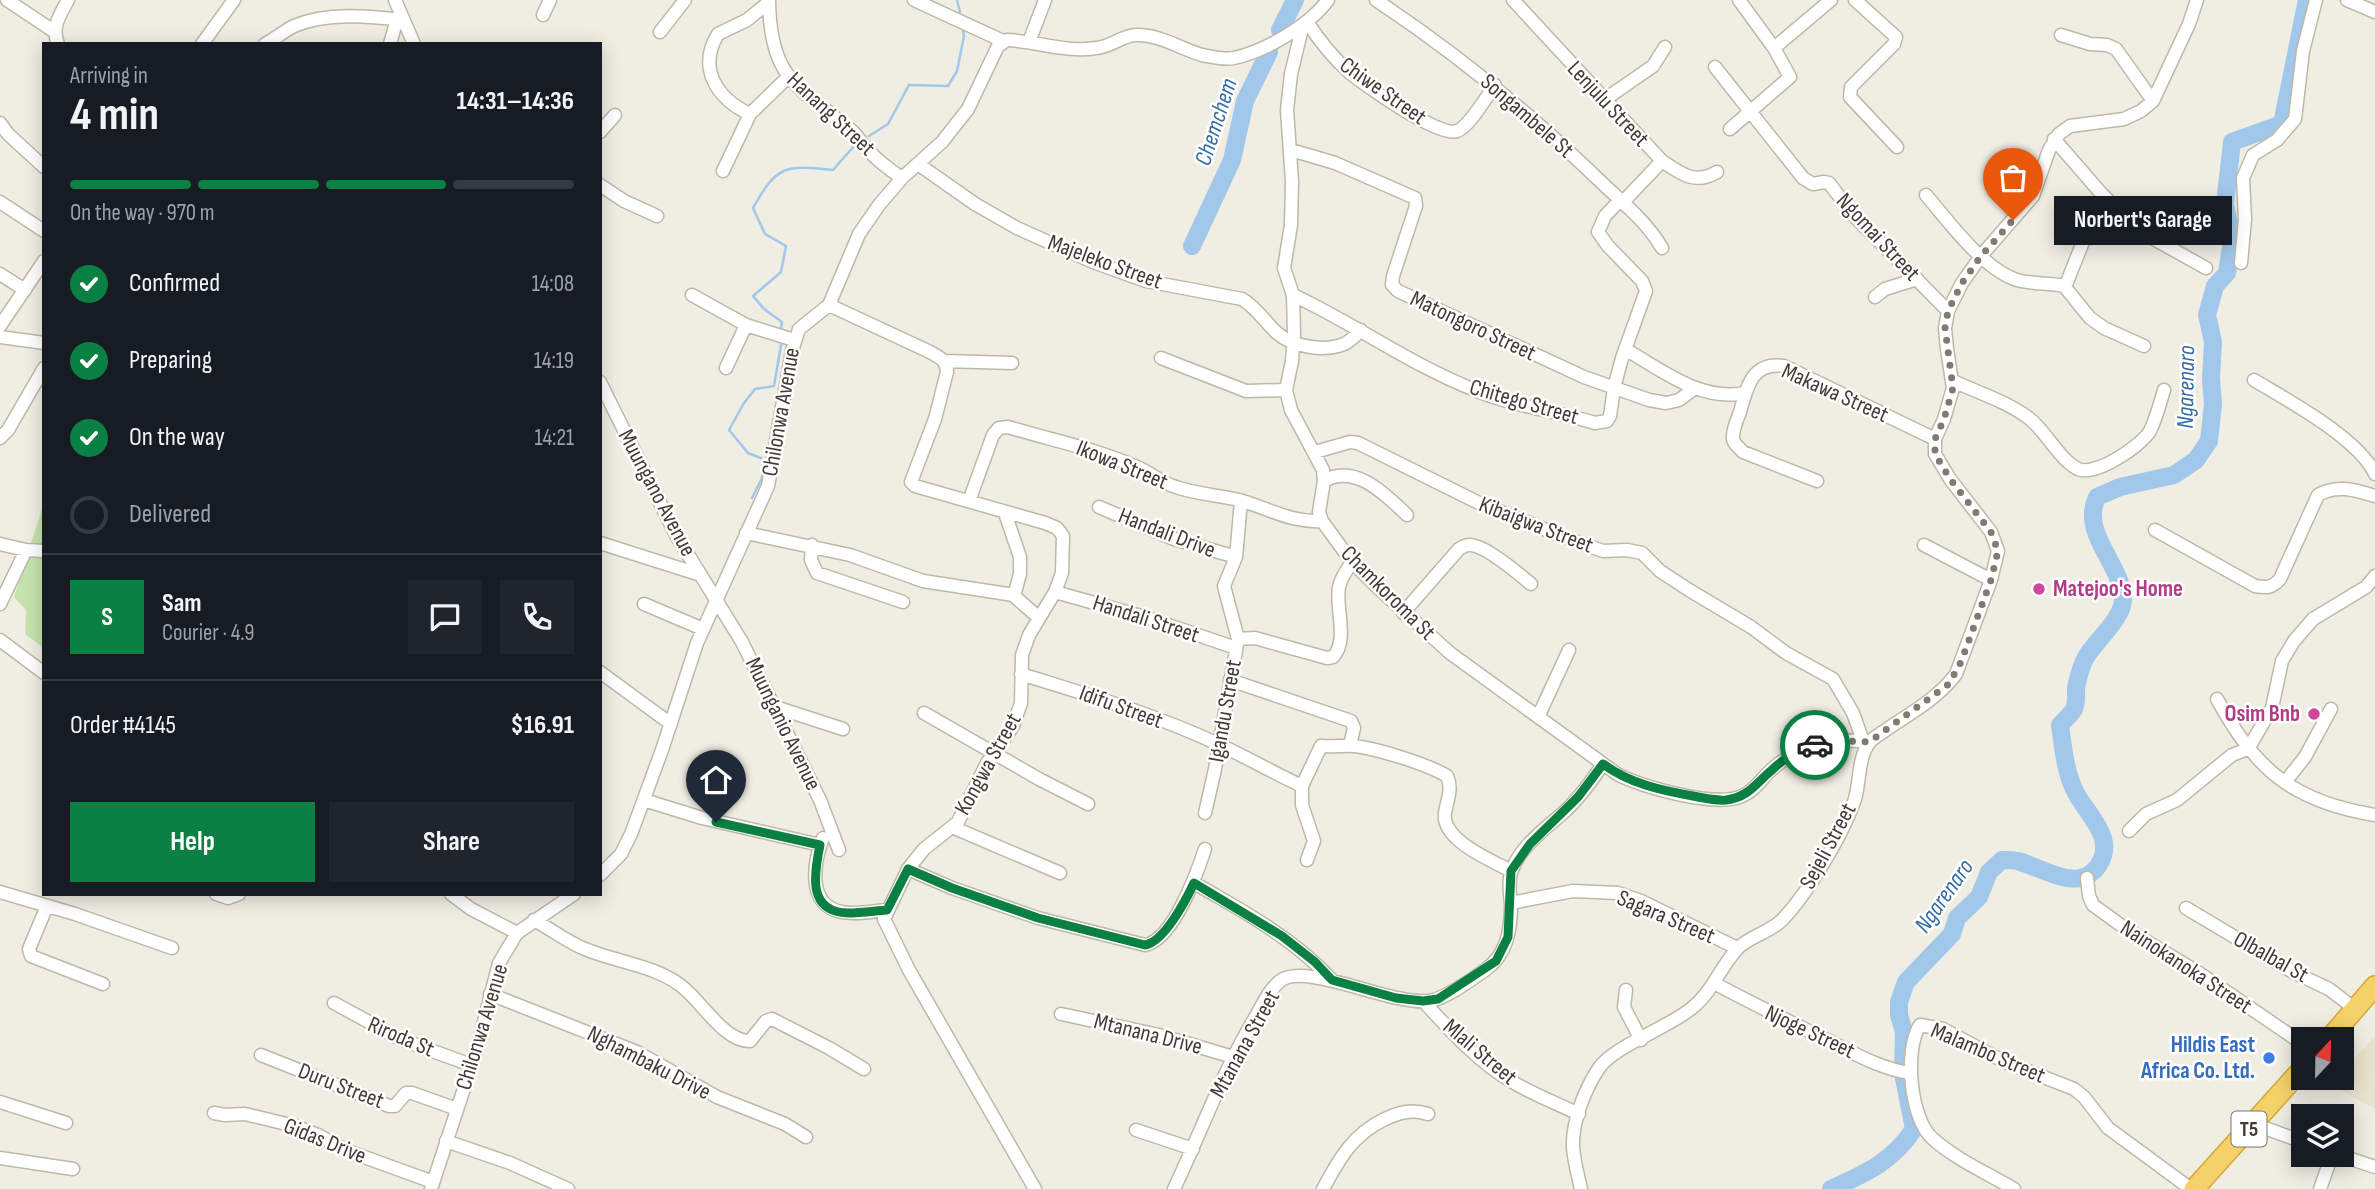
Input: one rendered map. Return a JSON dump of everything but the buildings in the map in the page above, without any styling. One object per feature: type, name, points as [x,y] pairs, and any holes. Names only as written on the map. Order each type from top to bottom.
[{"type":"highway","points":[[2339,1027],[2375,986]]},
{"type":"highway","name":"T5","points":[[2192,1189],[2291,1082]]},
{"type":"street","points":[[7,0],[56,38],[60,16],[68,0]]},
{"type":"street","points":[[203,42],[234,0]]},
{"type":"street","points":[[395,0],[400,20],[413,42]]},
{"type":"street","points":[[543,15],[550,0]]},
{"type":"street","points":[[660,32],[685,0]]},
{"type":"street","points":[[914,0],[1003,41],[1029,41],[1077,49],[1097,48],[1138,34],[1188,51],[1226,59],[1248,53],[1305,23],[1328,0]]},
{"type":"street","points":[[1029,41],[1045,0]]},
{"type":"street","name":"Songambele St","points":[[1376,0],[1495,85],[1534,118],[1650,229],[1662,248]]},
{"type":"street","name":"Lenjulu Street","points":[[1513,0],[1662,162],[1684,177],[1693,179],[1717,172]]},
{"type":"street","points":[[1730,129],[1790,77],[1774,48],[1739,0]]},
{"type":"street","points":[[1774,48],[1831,0]]},
{"type":"street","points":[[1855,0],[1896,37],[1894,44],[1851,87],[1850,97],[1897,147]]},
{"type":"street","points":[[1866,741],[1949,684],[1961,662],[1998,556],[1995,540],[1935,454],[1935,439],[1948,409],[1953,381],[1945,328],[1948,311],[1962,283],[1981,256],[2032,198],[2042,164],[2054,139],[2070,126],[2112,121],[2134,115],[2153,101],[2189,24],[2197,0]]},
{"type":"street","points":[[2241,263],[2245,219],[2243,178],[2253,155],[2277,140],[2295,120],[2303,51],[2316,0]]},
{"type":"street","points":[[2347,0],[2375,12]]},
{"type":"street","points":[[750,114],[731,104],[722,95],[710,71],[709,53],[718,34],[747,20],[769,1]]},
{"type":"street","name":"Hanang Street","points":[[769,1],[774,49],[788,77],[902,178]]},
{"type":"street","points":[[268,42],[296,25],[324,19],[359,16],[400,20]]},
{"type":"street","points":[[391,42],[400,20]]},
{"type":"street","points":[[1305,23],[1289,86],[1287,118],[1291,150],[1291,225],[1284,268],[1293,295],[1294,344],[1286,390],[1291,410],[1323,470],[1325,481],[1319,512],[1322,521]]},
{"type":"street","name":"Chiwe Street","points":[[1305,23],[1349,72],[1442,131],[1462,129],[1495,85]]},
{"type":"street","points":[[2061,35],[2090,44],[2107,45],[2116,50],[2153,101]]},
{"type":"street","name":"Chilonwa Avenue","points":[[603,868],[626,846],[671,724],[693,654],[768,486],[794,340],[805,323],[829,305],[859,234],[902,178],[942,142],[968,109],[996,49],[1003,41]]},
{"type":"street","points":[[1604,100],[1653,66],[1665,47]]},
{"type":"street","name":"Ngomai Street","points":[[1715,67],[1802,178],[1813,184],[1829,183],[1856,218],[1948,311]]},
{"type":"street","points":[[723,171],[750,114],[788,77]]},
{"type":"street","points":[[602,130],[615,115]]},
{"type":"street","points":[[0,123],[42,165]]},
{"type":"street","points":[[2054,139],[2136,229],[2206,268]]},
{"type":"street","name":"Matongoro Street","points":[[1291,150],[1335,163],[1413,197],[1416,203],[1393,276],[1393,287],[1511,344],[1614,388]]},
{"type":"street","points":[[1622,201],[1662,162]]},
{"type":"street","name":"Majeleko Street","points":[[918,164],[975,204],[1017,228],[1093,262],[1146,281],[1242,299],[1276,332],[1294,344]]},
{"type":"street","points":[[602,186],[624,201],[657,216]]},
{"type":"street","points":[[1926,195],[1981,256],[2013,278],[2065,287],[2090,318],[2114,333],[2144,345]]},
{"type":"street","name":"Chitego Street","points":[[1293,295],[1475,390],[1595,424],[1605,422],[1609,419],[1625,349],[1646,291],[1642,281],[1598,232],[1605,216],[1622,201]]},
{"type":"street","points":[[0,202],[42,229]]},
{"type":"street","points":[[2065,287],[2083,242]]},
{"type":"street","points":[[0,326],[42,264]]},
{"type":"street","points":[[0,274],[25,290]]},
{"type":"street","points":[[1875,297],[1888,288],[1917,279]]},
{"type":"street","points":[[692,295],[746,326],[794,340]]},
{"type":"street","points":[[829,305],[944,361],[1012,363]]},
{"type":"street","points":[[726,368],[746,326]]},
{"type":"street","points":[[1294,344],[1319,347],[1342,345],[1361,330]]},
{"type":"street","points":[[0,337],[42,345]]},
{"type":"street","points":[[1625,349],[1695,388],[1717,395],[1745,393]]},
{"type":"street","points":[[1161,358],[1246,391],[1286,390]]},
{"type":"street","name":"Kongwa Street","points":[[887,910],[908,869],[924,849],[952,827],[966,808],[980,775],[1013,726],[1019,709],[1022,655],[1038,617],[1055,592],[1062,573],[1065,547],[1062,533],[1045,523],[915,486],[911,482],[935,419],[947,372],[944,361]]},
{"type":"street","name":"Makawa Street","points":[[1817,481],[1743,452],[1734,443],[1732,435],[1745,393],[1756,373],[1765,366],[1784,366],[1935,439]]},
{"type":"street","points":[[0,439],[42,371]]},
{"type":"street","points":[[2254,380],[2337,433],[2358,451],[2375,474]]},
{"type":"street","points":[[1953,381],[2018,411],[2033,422],[2075,467],[2085,472],[2109,462],[2142,441],[2150,430],[2164,390]]},
{"type":"street","name":"Muungano Avenue","points":[[602,386],[676,535],[717,603]]},
{"type":"street","points":[[1614,388],[1666,403],[1679,400],[1695,388]]},
{"type":"street","name":"Ikowa Street","points":[[969,501],[992,435],[999,428],[1008,427],[1075,445],[1138,467],[1171,486],[1241,501],[1284,517],[1307,522],[1322,521]]},
{"type":"street","name":"Kibaigwa Street","points":[[1315,452],[1350,442],[1358,443],[1481,504],[1569,539],[1603,551],[1627,550],[1642,554],[1660,571],[1681,585],[1751,626],[1786,653],[1833,678],[1866,741]]},
{"type":"street","points":[[1325,481],[1341,475],[1360,479],[1388,497],[1406,515]]},
{"type":"street","points":[[2155,530],[2255,586],[2267,588],[2280,579],[2318,495],[2331,488],[2351,489],[2375,496]]},
{"type":"street","points":[[1237,643],[1224,592],[1225,580],[1236,557],[1241,501]]},
{"type":"street","name":"Handali Drive","points":[[1099,508],[1174,539],[1236,557]]},
{"type":"street","points":[[1005,513],[1020,557],[1020,574],[1014,595]]},
{"type":"street","name":"Chamkoroma St","points":[[1322,521],[1352,562],[1403,613],[1450,653],[1617,774],[1640,785],[1726,800],[1735,799],[1751,792],[1771,770],[1808,747],[1828,742],[1866,741]]},
{"type":"street","points":[[746,533],[850,555],[923,581],[1014,595],[1038,617]]},
{"type":"street","points":[[0,544],[42,551]]},
{"type":"street","points":[[1403,613],[1459,549],[1467,544],[1476,546],[1531,584]]},
{"type":"street","points":[[602,545],[701,575]]},
{"type":"street","points":[[812,545],[811,560],[817,573],[903,602]]},
{"type":"street","points":[[1924,545],[1991,580]]},
{"type":"street","points":[[0,604],[26,550]]},
{"type":"street","name":"Igandu Street","points":[[1205,813],[1237,643],[1255,638],[1327,658],[1333,657],[1341,645],[1338,590],[1352,562]]},
{"type":"street","points":[[2130,831],[2146,814],[2177,800],[2232,755],[2248,749],[2272,708],[2283,662],[2294,641],[2313,619],[2366,587],[2375,576]]},
{"type":"street","name":"Handali Street","points":[[1055,592],[1237,643]]},
{"type":"street","name":"Muunganio Avenue","points":[[717,603],[742,642],[821,800],[839,850]]},
{"type":"street","points":[[644,604],[704,629]]},
{"type":"street","points":[[0,640],[42,672]]},
{"type":"street","points":[[1538,717],[1569,650]]},
{"type":"street","points":[[602,674],[671,724]]},
{"type":"street","name":"Idifu Street","points":[[1021,674],[1088,695],[1219,744],[1302,786]]},
{"type":"street","points":[[1230,680],[1350,721],[1354,728],[1350,746]]},
{"type":"street","points":[[2217,699],[2248,749],[2258,761],[2285,782],[2330,805],[2375,815]]},
{"type":"street","points":[[772,706],[844,729]]},
{"type":"street","points":[[2285,782],[2305,757],[2331,709]]},
{"type":"street","points":[[924,713],[1088,804]]},
{"type":"street","name":"Sejeli Street","points":[[1581,1189],[1573,1145],[1587,1089],[1604,1062],[1693,1008],[1714,983],[1737,948],[1779,923],[1792,909],[1819,869],[1854,800],[1866,741]]},
{"type":"street","points":[[1307,860],[1314,841],[1302,805],[1302,786],[1321,746],[1350,746],[1372,749],[1447,776],[1450,795],[1445,822],[1449,830],[1461,842],[1511,871]]},
{"type":"street","points":[[1423,1001],[1438,999],[1496,961],[1508,937],[1511,871],[1530,844],[1578,797],[1603,764]]},
{"type":"street","points":[[644,800],[702,818],[820,845]]},
{"type":"street","points":[[827,821],[820,845],[816,884],[818,898],[829,908],[848,913],[887,910],[885,924],[909,970],[1035,1189]]},
{"type":"street","points":[[952,827],[1060,873]]},
{"type":"street","points":[[908,869],[952,888],[1038,918],[1145,945],[1158,939],[1183,904],[1194,883],[1205,849]]},
{"type":"street","name":"Nainokanoka Street","points":[[2087,878],[2093,905],[2291,1036]]},
{"type":"street","points":[[1194,883],[1282,936],[1315,962],[1332,980]]},
{"type":"street","name":"Sagara Street","points":[[1511,903],[1573,891],[1618,893],[1641,901],[1737,948]]},
{"type":"street","points":[[0,892],[172,948]]},
{"type":"street","points":[[454,896],[471,909],[517,933]]},
{"type":"street","name":"Chilonwa Avenue","points":[[432,1185],[484,1023],[499,963],[517,933],[571,896]]},
{"type":"street","points":[[47,906],[29,948],[31,956],[103,984]]},
{"type":"street","name":"Olbalbal St","points":[[2186,908],[2269,958],[2329,989],[2355,1009]]},
{"type":"street","points":[[534,920],[585,949],[673,980],[736,1039],[750,1041],[766,1021],[772,1019],[864,1069]]},
{"type":"street","name":"Mtanana Street","points":[[1174,1189],[1233,1057],[1271,990],[1282,979],[1296,975],[1332,980],[1373,993],[1423,1001]]},
{"type":"street","name":"Njoge Street","points":[[1714,983],[1760,1009],[1847,1050],[1889,1069],[1910,1073]]},
{"type":"street","points":[[1626,990],[1624,1007],[1641,1040]]},
{"type":"street","name":"Nghambaku Drive","points":[[490,994],[637,1052],[717,1097],[790,1127],[806,1137]]},
{"type":"street","name":"Mlali Street","points":[[1423,1001],[1469,1050],[1493,1069],[1530,1092],[1579,1114]]},
{"type":"street","name":"Riroda St","points":[[334,1003],[400,1039],[471,1065]]},
{"type":"street","name":"Mtanana Drive","points":[[1061,1014],[1158,1035],[1233,1057]]},
{"type":"street","name":"Malambo Street","points":[[2014,1189],[1930,1136],[1919,1113],[1910,1073],[1918,1027],[1924,1025],[1943,1029],[2005,1062],[2074,1089],[2084,1097],[2108,1128],[2192,1189]]},
{"type":"street","name":"Duru Street","points":[[261,1055],[389,1106],[394,1106],[406,1093],[412,1093],[457,1109]]},
{"type":"street","points":[[0,1102],[66,1123]]},
{"type":"street","points":[[1323,1189],[1353,1139],[1369,1127],[1388,1117],[1409,1111],[1428,1114]]},
{"type":"street","name":"Gidas Drive","points":[[214,1113],[245,1114],[295,1126],[345,1150],[432,1185]]},
{"type":"street","points":[[2254,1124],[2291,1138]]},
{"type":"street","points":[[1136,1130],[1193,1149]]},
{"type":"street","points":[[446,1141],[510,1163],[568,1189]]},
{"type":"street","points":[[0,1158],[73,1169]]},
{"type":"street","points":[[2354,1160],[2375,1167]]},
{"type":"street","points":[[2320,1189],[2328,1167]]},
{"type":"shaded area","points":[[2375,1036],[2375,1109],[2341,1090],[2354,1090],[2354,1059]]},
{"type":"green space","points":[[42,508],[42,647],[25,634],[26,610],[14,597]]},
{"type":"waterway","points":[[957,0],[960,12]]},
{"type":"waterway","points":[[1280,30],[1295,0]]},
{"type":"waterway","name":"Ngarenaro","points":[[1831,1189],[1867,1172],[1887,1158],[1914,1129],[1903,1073],[1904,1032],[1899,1015],[1899,1002],[1906,982],[1952,934],[1957,918],[1979,897],[1989,872],[2002,860],[2012,860],[2058,876],[2081,878],[2095,870],[2103,855],[2102,835],[2071,782],[2060,725],[2075,707],[2076,688],[2086,657],[2114,621],[2122,606],[2121,585],[2097,536],[2093,510],[2097,497],[2120,487],[2174,475],[2196,460],[2209,441],[2213,404],[2213,342],[2207,315],[2215,286],[2227,273],[2232,240],[2225,204],[2232,142],[2282,124],[2307,0]]},
{"type":"waterway","points":[[869,136],[888,124],[909,85],[948,86],[957,71],[963,30]]},
{"type":"waterway","name":"Chemchem","points":[[1192,246],[1232,160],[1245,101],[1269,52]]},
{"type":"waterway","points":[[781,329],[782,322],[764,309],[753,296],[781,272],[786,246],[765,234],[753,208],[769,183],[784,171],[793,168],[833,170],[854,146]]},
{"type":"waterway","points":[[752,498],[762,478],[763,459],[748,453],[729,430],[755,389],[774,386],[781,345]]},
{"type":"way so far","points":[[1815,745],[1844,741],[1869,742],[1949,684],[1961,662],[1991,580],[1998,551],[1991,532],[1950,479],[1935,454],[1935,439],[1948,409],[1953,388],[1945,328],[1948,311],[1962,283],[1981,256],[2013,220]]},
{"type":"place","name":"Norbert's Garage","points":[[2013,220]]},
{"type":"place","name":"Matejoo's Home","points":[[2039,589]]},
{"type":"place","name":"Osim Bnb","points":[[2314,714]]},
{"type":"place","name":"Hildis East Africa Co. Ltd.","points":[[2269,1058]]},
{"type":"route","points":[[716,822],[820,845],[816,892],[824,905],[840,912],[887,910],[908,869],[952,888],[1038,918],[1145,945],[1158,939],[1183,904],[1194,883],[1282,936],[1315,962],[1332,980],[1373,993],[1423,1001],[1438,999],[1496,961],[1508,937],[1511,871],[1530,844],[1578,797],[1603,764],[1640,785],[1726,800],[1751,792],[1771,770],[1815,745]]}]
